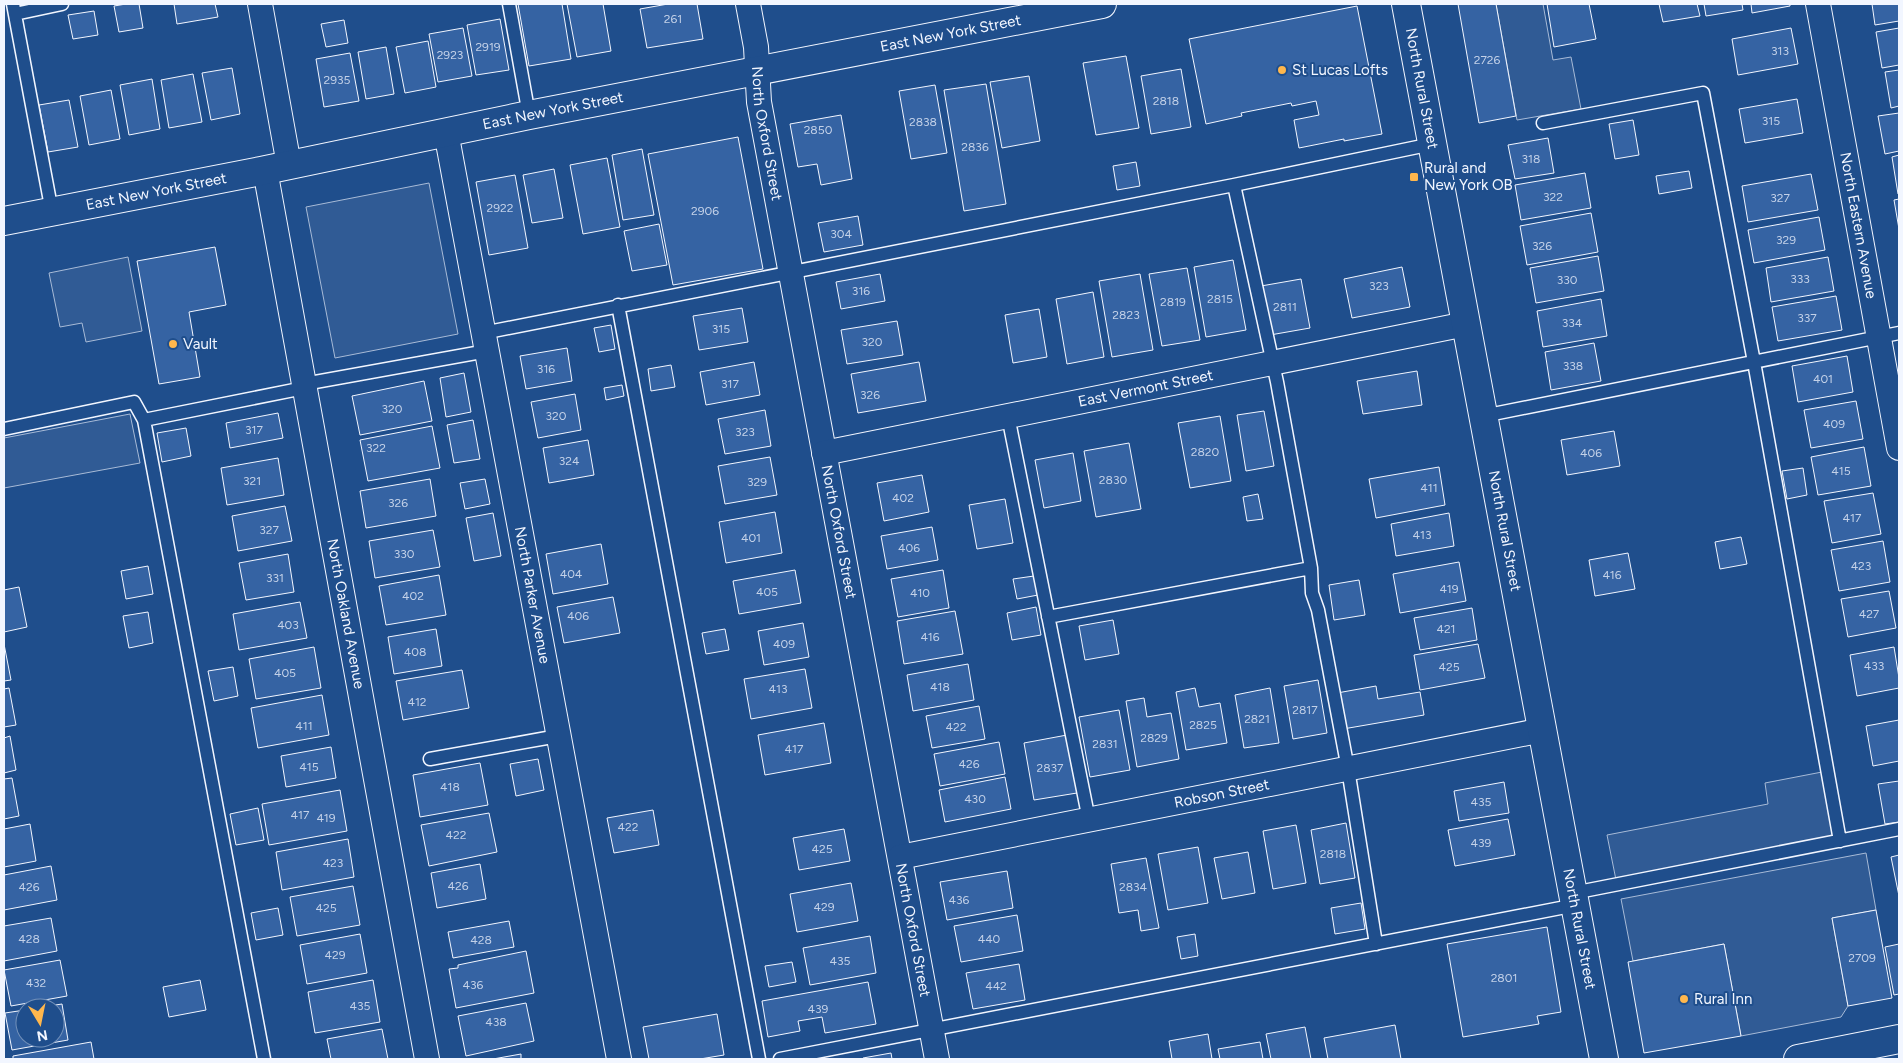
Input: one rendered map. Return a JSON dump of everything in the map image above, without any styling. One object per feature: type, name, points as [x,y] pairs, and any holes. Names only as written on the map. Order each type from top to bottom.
[{"type":"main road","name":"East New York Street","points":[[4,221],[757,70],[1013,16],[1102,4]]},
{"type":"main road","name":"North Rural Street","points":[[1406,4],[1604,1059]]},
{"type":"main road","points":[[1798,1059],[1899,1039]]},
{"type":"street","name":"North Oakland Avenue","points":[[260,4],[277,167],[304,386],[427,1059]]},
{"type":"street","name":"North Oxford Street","points":[[748,4],[755,39],[759,102],[937,1059]]},
{"type":"street","name":"North Eastern Avenue","points":[[1818,4],[1889,335],[1899,448]]},
{"type":"street","name":"North Parker Avenue","points":[[446,132],[619,1059]]},
{"type":"street","name":"East Vermont Street","points":[[824,453],[1466,324]]},
{"type":"street","name":"Robson Street","points":[[900,857],[1543,730]]},
{"type":"lane","points":[[52,212],[14,9],[62,4]]},
{"type":"lane","points":[[509,4],[529,115]]},
{"type":"lane","points":[[1543,123],[1703,93],[1754,362],[1840,841]]},
{"type":"lane","points":[[144,420],[304,386],[485,342],[618,305],[791,273],[1432,144]]},
{"type":"lane","points":[[1234,185],[1273,362],[1311,568],[1312,593],[1318,610],[1348,769],[1376,944]]},
{"type":"lane","points":[[618,305],[759,1059]]},
{"type":"lane","points":[[1483,416],[1889,335]]},
{"type":"lane","points":[[4,429],[134,402],[144,420],[264,1059]]},
{"type":"lane","points":[[1008,416],[1089,820]]},
{"type":"lane","points":[[1048,617],[1311,568]]},
{"type":"lane","points":[[430,759],[558,736]]},
{"type":"lane","points":[[780,1059],[1376,944],[1899,829]]},
{"type":"shaded area","points":[[1496,4],[1543,4],[1553,60],[1571,57],[1581,109],[1517,120]]},
{"type":"shaded area","points":[[429,183],[458,334],[335,358],[306,207]]},
{"type":"shaded area","points":[[128,257],[142,331],[86,342],[82,323],[60,327],[49,273]]},
{"type":"shaded area","points":[[130,414],[140,463],[4,488],[4,438]]},
{"type":"shaded area","points":[[1822,772],[1835,838],[1616,880],[1607,835],[1768,804],[1765,783]]},
{"type":"shaded area","points":[[1866,853],[1876,910],[1832,918],[1848,1006],[1841,1017],[1741,1036],[1724,944],[1633,961],[1621,899]]},
{"type":"building","points":[[139,4],[143,28],[119,32],[114,6]]},
{"type":"building","points":[[174,4],[215,4],[218,17],[177,24]]},
{"type":"building","points":[[518,4],[562,4],[571,59],[529,66]]},
{"type":"building","points":[[567,4],[603,4],[611,51],[577,57]]},
{"type":"building","points":[[668,4],[697,4],[703,39],[647,48],[640,9]]},
{"type":"building","points":[[1458,4],[1496,4],[1516,116],[1479,123]]},
{"type":"building","points":[[1547,4],[1589,4],[1596,39],[1554,47]]},
{"type":"building","points":[[1659,4],[1697,4],[1700,16],[1663,22]]},
{"type":"building","points":[[1704,4],[1742,4],[1743,10],[1706,16]]},
{"type":"building","points":[[1751,4],[1790,4],[1790,6],[1752,13]]},
{"type":"building","points":[[1872,4],[1899,4],[1899,21],[1875,25]]},
{"type":"building","name":"St Lucas Lofts","points":[[1357,6],[1382,134],[1299,148],[1294,120],[1319,115],[1316,101],[1292,106],[1291,103],[1241,113],[1242,116],[1206,124],[1189,39]]},
{"type":"building","points":[[94,11],[98,35],[73,39],[68,15]]},
{"type":"building","points":[[500,19],[509,70],[476,75],[467,25]]},
{"type":"building","points":[[344,20],[348,43],[326,47],[321,24]]},
{"type":"building","points":[[463,28],[472,76],[438,82],[429,34]]},
{"type":"building","points":[[1791,28],[1798,64],[1738,75],[1732,39]]},
{"type":"building","points":[[1899,28],[1899,65],[1882,68],[1876,32]]},
{"type":"building","points":[[428,41],[436,87],[405,93],[396,47]]},
{"type":"building","points":[[386,47],[394,94],[366,99],[358,52]]},
{"type":"building","points":[[350,53],[359,101],[324,107],[316,59]]},
{"type":"building","points":[[1126,56],[1139,128],[1096,135],[1083,63]]},
{"type":"building","points":[[232,68],[240,114],[211,120],[202,73]]},
{"type":"building","points":[[1181,69],[1191,127],[1151,134],[1141,76]]},
{"type":"building","points":[[1899,70],[1899,106],[1891,108],[1885,72]]},
{"type":"building","points":[[193,74],[202,122],[169,128],[161,80]]},
{"type":"building","points":[[1029,76],[1040,141],[1002,148],[990,82]]},
{"type":"building","points":[[152,79],[160,129],[129,135],[120,85]]},
{"type":"building","points":[[986,84],[1006,204],[964,211],[944,90]]},
{"type":"building","points":[[935,85],[947,153],[911,159],[899,91]]},
{"type":"building","points":[[111,90],[120,139],[89,145],[80,96]]},
{"type":"building","points":[[1797,99],[1803,133],[1745,143],[1739,109]]},
{"type":"building","points":[[69,100],[78,147],[48,152],[39,105]]},
{"type":"building","points":[[1899,113],[1899,151],[1885,154],[1878,116]]},
{"type":"building","points":[[841,115],[852,179],[821,185],[817,164],[798,167],[790,124]]},
{"type":"building","points":[[1633,120],[1639,155],[1615,159],[1609,124]]},
{"type":"building","points":[[738,137],[763,269],[673,285],[648,154]]},
{"type":"building","points":[[1548,138],[1554,173],[1515,179],[1508,145]]},
{"type":"building","points":[[642,149],[654,215],[623,220],[612,155]]},
{"type":"building","points":[[1899,155],[1899,194],[1898,194],[1892,157]]},
{"type":"building","points":[[607,158],[620,227],[583,234],[570,165]]},
{"type":"building","points":[[1136,162],[1140,186],[1117,190],[1113,166]]},
{"type":"building","points":[[554,169],[563,218],[532,223],[523,175]]},
{"type":"building","points":[[1689,171],[1692,188],[1659,194],[1656,176]]},
{"type":"building","points":[[1585,173],[1591,208],[1521,220],[1515,185]]},
{"type":"building","points":[[1811,174],[1818,210],[1748,222],[1742,186]]},
{"type":"building","points":[[515,175],[528,248],[489,255],[476,182]]},
{"type":"building","points":[[1899,199],[1899,229],[1894,200]]},
{"type":"building","points":[[1591,213],[1598,252],[1527,265],[1520,226]]},
{"type":"building","points":[[858,216],[863,245],[824,252],[818,223]]},
{"type":"building","points":[[1819,217],[1825,250],[1754,263],[1748,230]]},
{"type":"building","points":[[659,224],[667,265],[632,271],[624,231]]},
{"type":"building","name":"Vault","points":[[215,247],[226,305],[189,312],[200,377],[159,384],[137,261]]},
{"type":"building","points":[[1598,256],[1604,291],[1536,303],[1530,268]]},
{"type":"building","points":[[1828,257],[1834,291],[1771,302],[1766,268]]},
{"type":"building","points":[[1233,260],[1246,330],[1206,337],[1194,267]]},
{"type":"building","points":[[1402,267],[1410,307],[1352,318],[1344,279]]},
{"type":"building","points":[[1187,268],[1200,340],[1162,346],[1149,274]]},
{"type":"building","points":[[880,274],[885,301],[841,309],[836,282]]},
{"type":"building","points":[[1140,274],[1153,350],[1112,357],[1099,281]]},
{"type":"building","points":[[1301,279],[1310,328],[1270,335],[1261,286]]},
{"type":"building","points":[[1093,292],[1104,357],[1067,364],[1056,299]]},
{"type":"building","points":[[1836,296],[1842,330],[1778,341],[1772,307]]},
{"type":"building","points":[[1601,299],[1607,336],[1543,347],[1537,311]]},
{"type":"building","points":[[742,308],[748,342],[699,350],[693,316]]},
{"type":"building","points":[[1039,309],[1047,357],[1013,363],[1005,315]]},
{"type":"building","points":[[897,321],[903,355],[847,364],[841,330]]},
{"type":"building","points":[[611,325],[615,349],[599,352],[594,328]]},
{"type":"building","points":[[1594,343],[1601,381],[1551,390],[1545,352]]},
{"type":"building","points":[[567,348],[572,381],[526,389],[520,356]]},
{"type":"building","points":[[1847,356],[1853,392],[1798,402],[1792,366]]},
{"type":"building","points":[[754,362],[760,395],[706,405],[700,372]]},
{"type":"building","points":[[919,362],[926,401],[858,413],[851,374]]},
{"type":"building","points":[[671,365],[675,387],[651,391],[648,369]]},
{"type":"building","points":[[1417,371],[1422,405],[1363,414],[1357,381]]},
{"type":"building","points":[[464,373],[471,412],[446,417],[440,378]]},
{"type":"building","points":[[424,381],[432,421],[360,435],[352,396]]},
{"type":"building","points":[[622,385],[624,396],[606,400],[604,388]]},
{"type":"building","points":[[575,394],[581,430],[538,438],[531,402]]},
{"type":"building","points":[[1856,401],[1863,439],[1811,448],[1804,410]]},
{"type":"building","points":[[765,410],[771,446],[725,454],[718,419]]},
{"type":"building","points":[[1264,411],[1274,466],[1246,471],[1237,415]]},
{"type":"building","points":[[278,413],[283,438],[230,448],[226,423]]},
{"type":"building","points":[[1220,416],[1231,481],[1190,488],[1178,423]]},
{"type":"building","points":[[473,420],[480,459],[454,463],[447,425]]},
{"type":"building","points":[[432,426],[440,468],[368,481],[360,440]]},
{"type":"building","points":[[186,428],[191,456],[162,462],[157,433]]},
{"type":"building","points":[[1614,431],[1620,466],[1567,475],[1561,440]]},
{"type":"building","points":[[588,440],[594,475],[549,483],[543,448]]},
{"type":"building","points":[[1129,443],[1141,509],[1096,517],[1084,451]]},
{"type":"building","points":[[1864,447],[1871,486],[1818,495],[1811,457]]},
{"type":"building","points":[[1073,453],[1081,501],[1044,508],[1035,460]]},
{"type":"building","points":[[770,457],[777,495],[725,504],[718,466]]},
{"type":"building","points":[[278,458],[284,495],[227,505],[221,468]]},
{"type":"building","points":[[1439,467],[1445,505],[1376,518],[1369,479]]},
{"type":"building","points":[[1803,468],[1807,495],[1787,499],[1782,471]]},
{"type":"building","points":[[922,475],[929,512],[884,521],[877,483]]},
{"type":"building","points":[[430,479],[436,516],[366,528],[360,491]]},
{"type":"building","points":[[485,479],[490,504],[465,509],[460,483]]},
{"type":"building","points":[[1873,493],[1881,534],[1832,543],[1824,501]]},
{"type":"building","points":[[1258,494],[1263,519],[1247,521],[1243,497]]},
{"type":"building","points":[[1005,499],[1013,543],[977,549],[969,505]]},
{"type":"building","points":[[285,506],[292,541],[238,551],[232,516]]},
{"type":"building","points":[[775,512],[782,553],[726,563],[719,522]]},
{"type":"building","points":[[493,513],[501,556],[474,561],[466,518]]},
{"type":"building","points":[[1449,513],[1454,546],[1396,556],[1391,524]]},
{"type":"building","points":[[932,527],[938,560],[887,569],[881,536]]},
{"type":"building","points":[[433,530],[440,567],[375,578],[369,541]]},
{"type":"building","points":[[1741,537],[1747,564],[1720,569],[1715,542]]},
{"type":"building","points":[[1883,541],[1890,582],[1839,591],[1831,550]]},
{"type":"building","points":[[601,544],[608,584],[553,594],[546,554]]},
{"type":"building","points":[[1628,553],[1635,589],[1595,596],[1589,560]]},
{"type":"building","points":[[288,554],[294,592],[246,600],[239,563]]},
{"type":"building","points":[[1459,562],[1466,601],[1400,613],[1393,574]]},
{"type":"building","points":[[148,566],[153,594],[126,599],[121,571]]},
{"type":"building","points":[[795,570],[801,603],[739,614],[733,581]]},
{"type":"building","points":[[943,570],[949,608],[898,617],[891,579]]},
{"type":"building","points":[[439,575],[446,615],[386,625],[379,586]]},
{"type":"building","points":[[1034,576],[1038,595],[1017,599],[1013,579]]},
{"type":"building","points":[[1359,580],[1365,615],[1334,620],[1329,585]]},
{"type":"building","points":[[19,587],[27,627],[4,632],[4,590]]},
{"type":"building","points":[[1889,591],[1896,628],[1848,637],[1841,599]]},
{"type":"building","points":[[613,597],[620,633],[564,643],[557,607]]},
{"type":"building","points":[[300,602],[307,638],[239,650],[233,614]]},
{"type":"building","points":[[1036,607],[1041,635],[1012,640],[1007,613]]},
{"type":"building","points":[[1472,608],[1477,640],[1420,650],[1414,618]]},
{"type":"building","points":[[955,611],[963,654],[904,664],[897,621]]},
{"type":"building","points":[[148,612],[153,643],[129,648],[123,616]]},
{"type":"building","points":[[1113,620],[1119,654],[1085,660],[1079,626]]},
{"type":"building","points":[[803,623],[809,657],[764,665],[758,631]]},
{"type":"building","points":[[436,629],[442,666],[394,674],[388,637]]},
{"type":"building","points":[[725,629],[729,650],[706,654],[702,633]]},
{"type":"building","points":[[4,644],[11,680],[4,681]]},
{"type":"building","points":[[1478,644],[1485,678],[1420,690],[1414,655]]},
{"type":"building","points":[[314,647],[321,688],[256,699],[249,659]]},
{"type":"building","points":[[1894,647],[1899,688],[1857,696],[1850,655]]},
{"type":"building","points":[[968,664],[974,700],[913,711],[907,675]]},
{"type":"building","points":[[233,667],[238,696],[214,701],[208,671]]},
{"type":"building","points":[[805,669],[812,708],[751,719],[744,679]]},
{"type":"building","points":[[462,670],[469,708],[403,720],[396,681]]},
{"type":"building","points":[[1318,680],[1327,733],[1293,739],[1284,686]]},
{"type":"building","points":[[1376,686],[1378,699],[1420,692],[1424,715],[1343,729],[1337,693]]},
{"type":"building","points":[[9,688],[16,725],[4,727],[4,689]]},
{"type":"building","points":[[1195,688],[1199,707],[1220,703],[1227,743],[1186,750],[1176,692]]},
{"type":"building","points":[[1270,688],[1279,743],[1244,748],[1235,695]]},
{"type":"building","points":[[322,695],[329,735],[258,748],[251,708]]},
{"type":"building","points":[[1144,698],[1147,717],[1171,713],[1179,759],[1137,767],[1126,701]]},
{"type":"building","points":[[979,706],[985,739],[932,748],[926,716]]},
{"type":"building","points":[[1119,710],[1130,770],[1090,777],[1079,717]]},
{"type":"building","points":[[1899,720],[1899,761],[1873,766],[1866,726]]},
{"type":"building","points":[[824,723],[831,763],[765,775],[758,735]]},
{"type":"building","points":[[1067,735],[1077,793],[1034,800],[1024,743]]},
{"type":"building","points":[[10,736],[16,770],[4,773],[4,738]]},
{"type":"building","points":[[999,742],[1005,774],[940,786],[934,754]]},
{"type":"building","points":[[331,747],[336,778],[286,787],[281,756]]},
{"type":"building","points":[[538,759],[544,790],[516,796],[510,764]]},
{"type":"building","points":[[480,763],[488,805],[420,817],[413,775]]},
{"type":"building","points":[[1005,777],[1011,809],[945,822],[939,790]]},
{"type":"building","points":[[12,778],[19,816],[4,819],[4,779]]},
{"type":"building","points":[[1899,781],[1899,822],[1885,824],[1878,784]]},
{"type":"building","points":[[1504,782],[1509,813],[1459,821],[1454,791]]},
{"type":"building","points":[[340,790],[347,831],[269,845],[262,804]]},
{"type":"building","points":[[258,808],[264,840],[236,845],[230,814]]},
{"type":"building","points":[[653,810],[659,845],[614,853],[607,818]]},
{"type":"building","points":[[489,813],[497,852],[429,866],[421,825]]},
{"type":"building","points":[[1508,819],[1515,855],[1455,866],[1448,830]]},
{"type":"building","points":[[1346,823],[1355,878],[1320,884],[1311,830]]},
{"type":"building","points":[[30,824],[36,861],[4,867],[4,829]]},
{"type":"building","points":[[1296,825],[1306,883],[1273,889],[1263,831]]},
{"type":"building","points":[[844,829],[850,861],[799,870],[793,838]]},
{"type":"building","points":[[348,839],[354,877],[282,890],[276,852]]},
{"type":"building","points":[[1198,847],[1208,903],[1168,910],[1158,854]]},
{"type":"building","points":[[1248,852],[1255,893],[1222,899],[1214,858]]},
{"type":"building","points":[[1899,855],[1899,896],[1891,857]]},
{"type":"building","points":[[1146,858],[1159,928],[1141,931],[1138,910],[1119,913],[1111,864]]},
{"type":"building","points":[[480,864],[486,899],[437,908],[431,873]]},
{"type":"building","points":[[51,866],[57,900],[4,910],[4,875]]},
{"type":"building","points":[[1007,871],[1013,908],[947,920],[940,882]]},
{"type":"building","points":[[851,883],[858,921],[797,932],[790,894]]},
{"type":"building","points":[[353,886],[360,925],[297,936],[290,897]]},
{"type":"building","points":[[1361,903],[1365,929],[1335,934],[1331,908]]},
{"type":"building","points":[[278,908],[283,935],[256,940],[251,913]]},
{"type":"building","points":[[1876,910],[1892,998],[1848,1006],[1832,918]]},
{"type":"building","points":[[1017,915],[1023,951],[961,962],[954,926]]},
{"type":"building","points":[[51,918],[57,951],[4,961],[4,926]]},
{"type":"building","points":[[509,921],[514,947],[453,958],[448,932]]},
{"type":"building","points":[[1547,927],[1561,1012],[1537,1016],[1539,1024],[1463,1037],[1447,944]]},
{"type":"building","points":[[360,934],[367,973],[307,984],[300,945]]},
{"type":"building","points":[[1195,934],[1198,956],[1181,959],[1177,937]]},
{"type":"building","points":[[870,936],[876,973],[810,985],[803,948]]},
{"type":"building","name":"Rural Inn","points":[[1724,944],[1741,1036],[1644,1053],[1628,962]]},
{"type":"building","points":[[1899,944],[1899,994],[1894,995],[1885,947]]},
{"type":"building","points":[[526,951],[534,993],[456,1008],[449,969],[458,968],[458,965]]},
{"type":"building","points":[[60,960],[67,996],[56,998],[15,998],[15,1005],[11,1006],[4,970]]},
{"type":"building","points":[[792,962],[796,982],[769,987],[765,966]]},
{"type":"building","points":[[1019,964],[1025,1000],[973,1009],[966,973]]},
{"type":"building","points":[[200,980],[206,1010],[169,1017],[163,987]]},
{"type":"building","points":[[373,980],[380,1022],[315,1033],[308,992]]},
{"type":"building","points":[[868,982],[876,1024],[825,1033],[822,1017],[798,1021],[800,1031],[768,1037],[762,1001]]},
{"type":"building","points":[[526,1003],[534,1041],[466,1056],[458,1016]]},
{"type":"building","points":[[15,1012],[15,1048],[23,1048],[12,1050],[5,1013]]},
{"type":"building","points":[[717,1014],[724,1055],[700,1059],[649,1059],[643,1027]]},
{"type":"building","points":[[65,1022],[68,1040],[65,1041]]},
{"type":"building","points":[[1395,1025],[1401,1059],[1328,1059],[1324,1038]]},
{"type":"building","points":[[1305,1027],[1311,1059],[1271,1059],[1266,1034]]},
{"type":"building","points":[[382,1029],[388,1059],[331,1059],[327,1039]]},
{"type":"building","points":[[1208,1034],[1212,1059],[1172,1059],[1169,1041]]},
{"type":"building","points":[[91,1042],[94,1059],[13,1059],[13,1056]]},
{"type":"building","points":[[1260,1042],[1263,1059],[1220,1059],[1218,1049]]},
{"type":"building","points":[[891,1053],[892,1059],[863,1059],[863,1058]]},
{"type":"building","points":[[521,1054],[521,1059],[493,1059]]},
{"type":"place","name":"St Lucas Lofts","points":[[1282,70]]},
{"type":"place","name":"Rural and New York OB","points":[[1414,177]]},
{"type":"place","name":"Vault","points":[[173,344]]},
{"type":"place","name":"Rural Inn","points":[[1684,999]]}]
